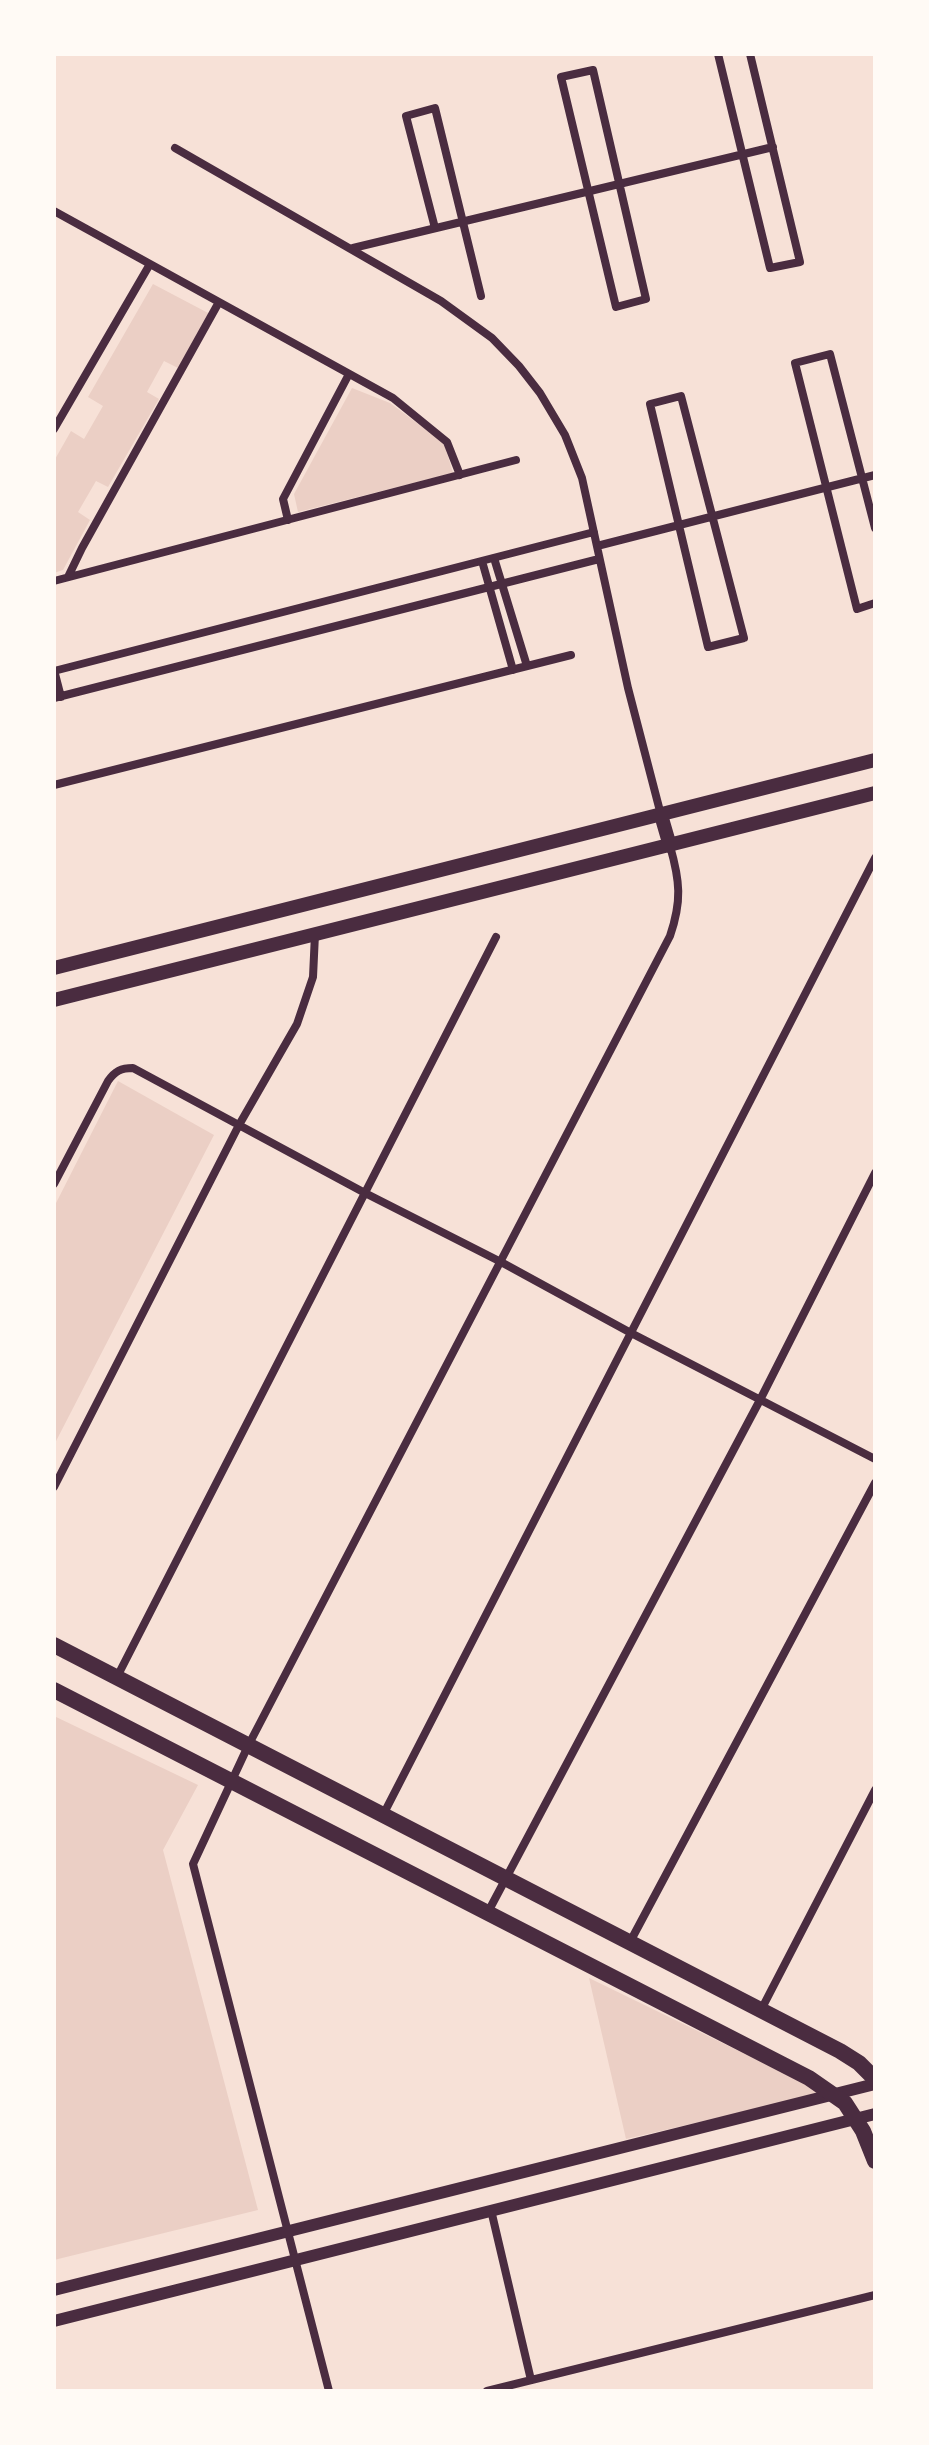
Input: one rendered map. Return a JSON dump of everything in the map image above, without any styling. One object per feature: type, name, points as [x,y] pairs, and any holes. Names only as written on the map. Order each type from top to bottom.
[{"type":"main road","points":[[54,968],[875,760]]},
{"type":"main road","points":[[54,1000],[875,793]]},
{"type":"main road","points":[[661,815],[670,846]]},
{"type":"main road","points":[[54,1645],[840,2051],[859,2063],[875,2082]]},
{"type":"main road","points":[[54,1690],[809,2078],[845,2103],[856,2118],[875,2161]]},
{"type":"street","points":[[718,54],[770,268],[800,262],[750,54]]},
{"type":"street","points":[[593,70],[619,184],[646,299],[616,307],[561,77],[593,70]]},
{"type":"street","points":[[435,228],[406,116],[435,108],[481,296]]},
{"type":"street","points":[[352,248],[773,147]]},
{"type":"street","points":[[175,148],[441,301],[492,338],[540,393],[565,435],[582,478],[628,688],[661,815]]},
{"type":"street","points":[[54,211],[393,398],[447,442],[460,475]]},
{"type":"street","points":[[54,429],[150,264]]},
{"type":"street","points":[[68,577],[219,302]]},
{"type":"street","points":[[875,528],[830,354],[795,363],[857,609],[875,603]]},
{"type":"street","points":[[288,520],[283,499],[349,374]]},
{"type":"street","points":[[681,396],[712,517],[744,638],[708,647],[650,404],[681,396]]},
{"type":"street","points":[[54,581],[516,460]]},
{"type":"street","points":[[597,546],[875,475]]},
{"type":"street","points":[[594,532],[54,671],[57,698],[599,559]]},
{"type":"street","points":[[494,558],[527,666]]},
{"type":"street","points":[[482,561],[513,670]]},
{"type":"street","points":[[54,785],[571,655]]},
{"type":"street","points":[[329,2391],[193,1864],[248,1746],[670,936],[679,898],[679,876],[670,846]]},
{"type":"street","points":[[383,1816],[875,858]]},
{"type":"street","points":[[54,1487],[239,1125],[301,1014],[313,977],[315,934]]},
{"type":"street","points":[[117,1678],[496,937]]},
{"type":"street","points":[[54,1184],[108,1081],[114,1073],[133,1068],[365,1193],[875,1459]]},
{"type":"street","points":[[488,1912],[760,1400],[875,1173]]},
{"type":"street","points":[[630,1943],[875,1483]]},
{"type":"street","points":[[761,2010],[875,1790]]},
{"type":"street","points":[[54,2290],[875,2082]]},
{"type":"street","points":[[54,2321],[875,2114]]},
{"type":"street","points":[[491,2210],[531,2380]]},
{"type":"street","points":[[487,2391],[875,2295]]},
{"type":"shaded area","points":[[153,284],[210,314],[178,368],[164,361],[147,392],[159,399],[108,487],[96,481],[78,512],[90,520],[63,570],[54,573],[54,461],[71,431],[84,439],[103,406],[88,397]]},
{"type":"shaded area","points":[[352,388],[390,403],[444,443],[453,473],[298,512],[294,494]]},
{"type":"shaded area","points":[[118,1081],[214,1135],[54,1445],[54,1207]]},
{"type":"shaded area","points":[[54,1716],[198,1785],[163,1850],[258,2210],[54,2260]]},
{"type":"shaded area","points":[[589,1978],[821,2091],[812,2096],[626,2139]]}]
